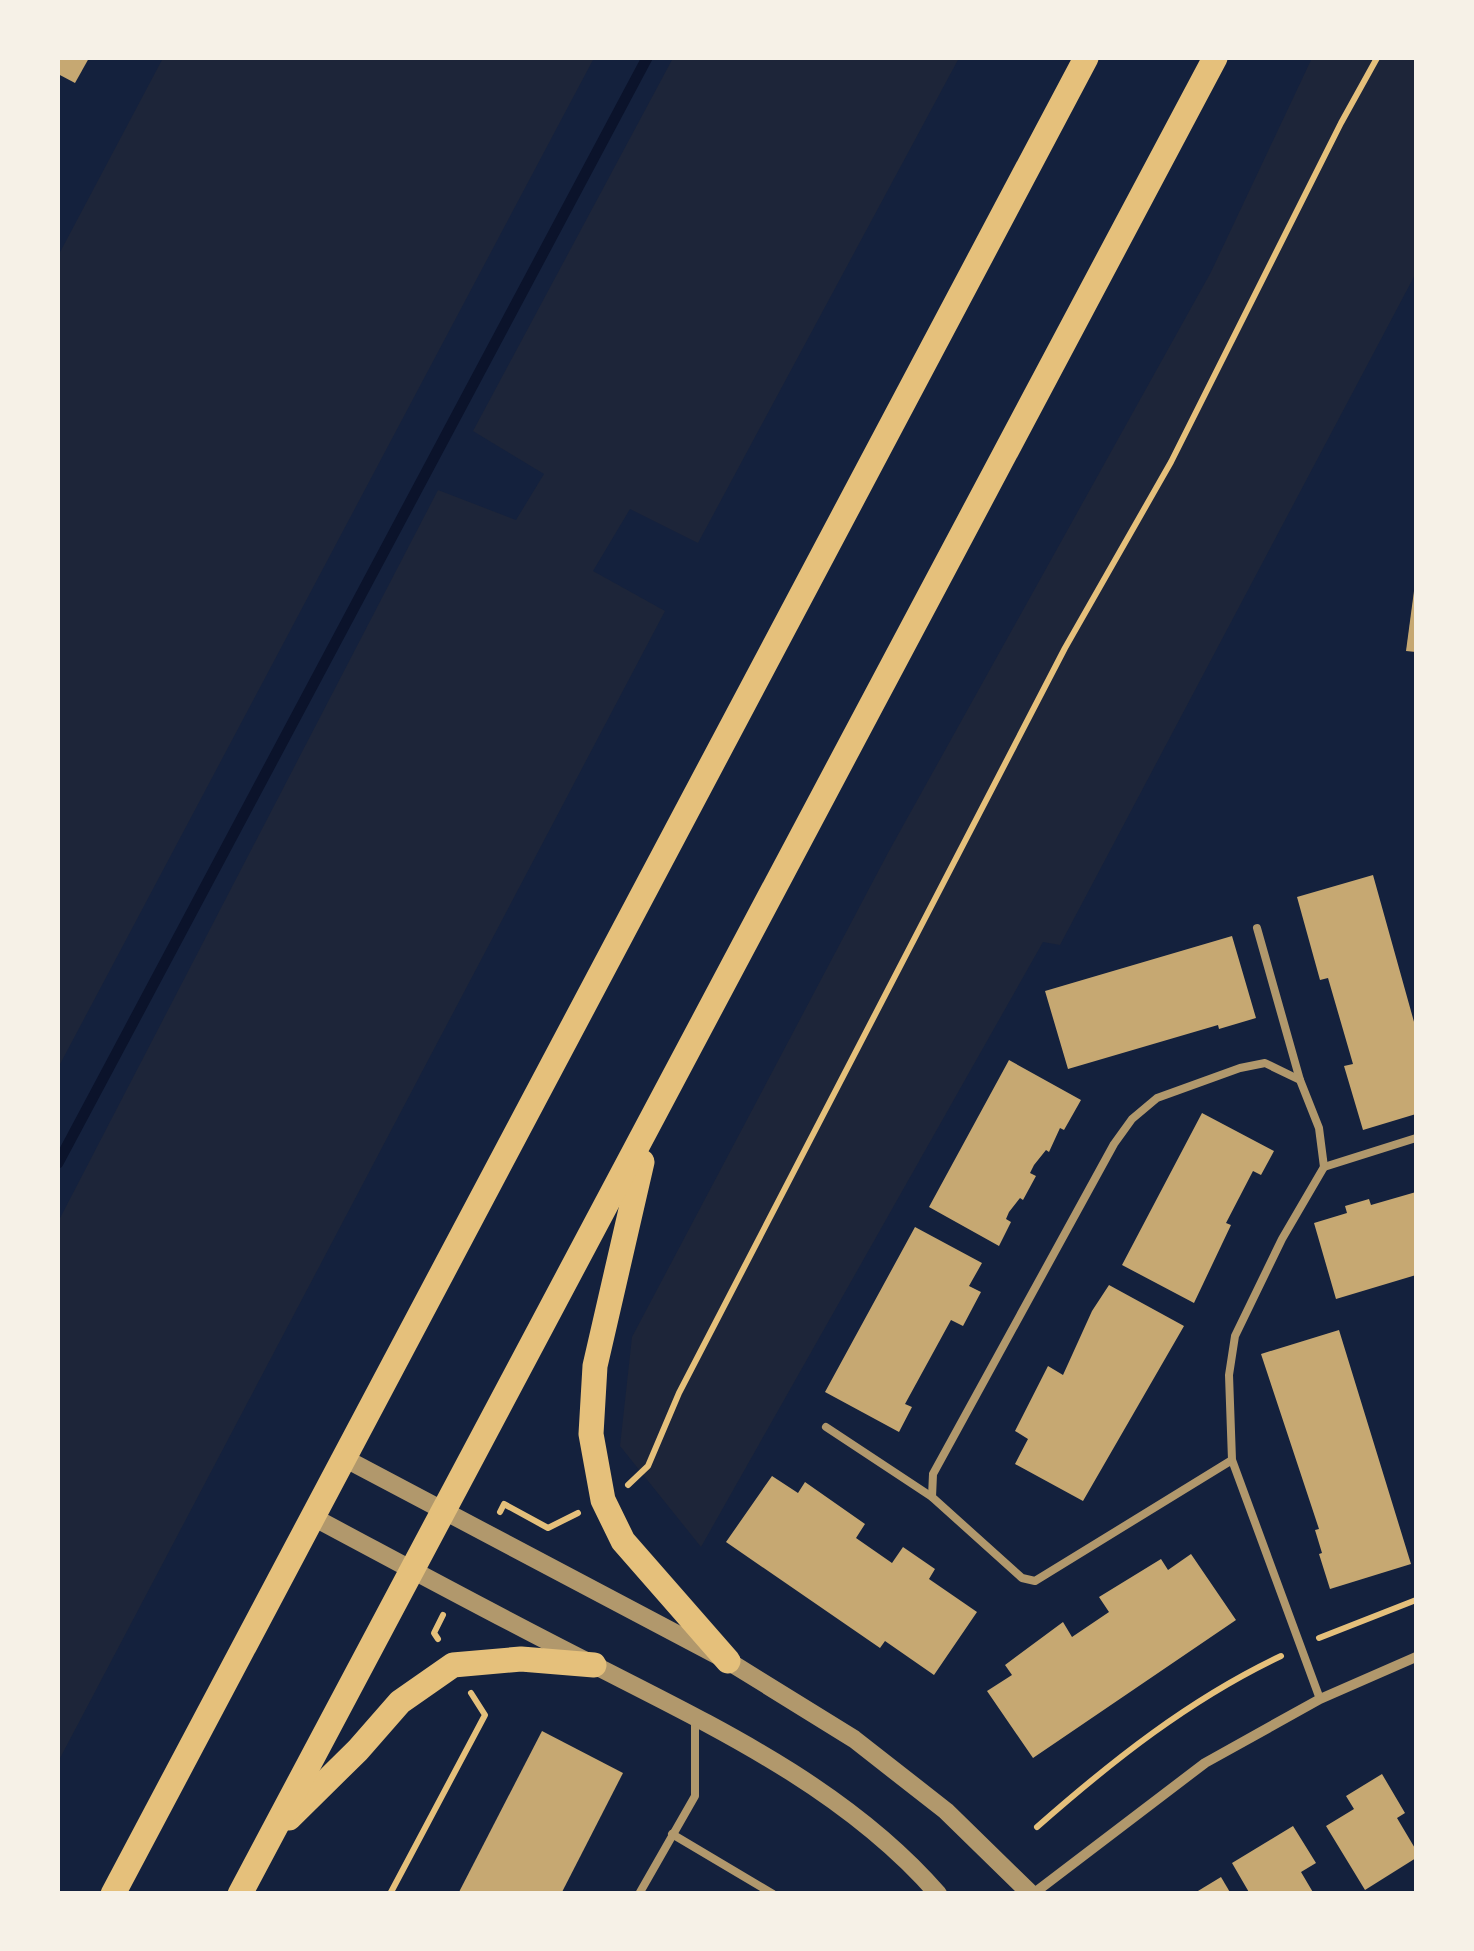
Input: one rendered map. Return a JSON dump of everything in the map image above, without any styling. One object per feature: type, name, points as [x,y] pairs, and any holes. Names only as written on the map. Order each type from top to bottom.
[{"type":"main road","points":[[114,1894],[1086,58]]},
{"type":"main road","points":[[240,1894],[1215,58]]},
{"type":"main road","points":[[650,1128],[595,1366],[591,1434],[603,1500],[623,1540],[728,1661]]},
{"type":"main road","points":[[271,1836],[358,1750],[400,1702],[453,1665],[521,1659],[594,1665]]},
{"type":"street","points":[[344,1458],[728,1661],[854,1739],[946,1811],[1032,1894],[1205,1763],[1320,1699],[1416,1656]]},
{"type":"street","points":[[312,1517],[806,1780],[866,1826],[938,1894]]},
{"type":"lane","points":[[1257,928],[1300,1080],[1319,1128],[1324,1167],[1282,1239],[1235,1336],[1228,1375],[1232,1460],[1320,1699]]},
{"type":"lane","points":[[932,1497],[933,1474],[1114,1144],[1132,1119],[1157,1098],[1240,1068],[1265,1063],[1300,1080]]},
{"type":"lane","points":[[1324,1167],[1416,1138]]},
{"type":"lane","points":[[826,1427],[932,1497],[1022,1578],[1035,1581],[1232,1460]]},
{"type":"lane","points":[[638,1894],[696,1796],[696,1720]]},
{"type":"lane","points":[[672,1834],[773,1894]]},
{"type":"path","points":[[633,1482],[648,1466],[680,1393],[1065,648],[1171,462],[1341,123],[1378,58]]},
{"type":"path","points":[[1038,1827],[1139,1741],[1253,1669],[1416,1600]]},
{"type":"path","points":[[390,1894],[485,1716]]},
{"type":"shaded area","points":[[163,58],[594,58],[58,1068],[58,256]]},
{"type":"shaded area","points":[[673,58],[959,58],[698,543],[630,509],[593,571],[665,611],[58,1762],[58,1222],[438,490],[516,520],[544,474],[473,431]]},
{"type":"shaded area","points":[[1312,58],[1416,58],[1416,273],[1060,945],[1043,942],[701,1547],[620,1446],[632,1337],[889,851],[1211,272]]},
{"type":"building","points":[[58,58],[89,58],[75,83],[58,74]]},
{"type":"building","points":[[1416,591],[1416,652],[1406,651]]},
{"type":"building","points":[[1373,875],[1416,1029],[1416,1114],[1363,1130],[1344,1066],[1353,1064],[1328,978],[1320,980],[1297,897]]},
{"type":"building","points":[[1232,936],[1256,1018],[1219,1029],[1218,1025],[1068,1069],[1045,991]]},
{"type":"building","points":[[1009,1060],[1081,1100],[1064,1130],[1060,1128],[1049,1152],[1046,1150],[1034,1165],[1030,1173],[1036,1176],[1023,1200],[1020,1198],[1009,1212],[1006,1219],[1011,1222],[999,1246],[929,1207]]},
{"type":"building","points":[[1202,1113],[1274,1151],[1261,1175],[1253,1171],[1226,1223],[1231,1225],[1194,1303],[1122,1265]]},
{"type":"building","points":[[1416,1192],[1416,1275],[1336,1299],[1314,1223],[1347,1213],[1345,1206],[1369,1199],[1371,1205]]},
{"type":"building","points":[[915,1227],[982,1263],[969,1286],[981,1292],[963,1326],[951,1320],[905,1404],[912,1407],[899,1432],[825,1392]]},
{"type":"building","points":[[1109,1285],[1184,1326],[1083,1501],[1015,1464],[1028,1439],[1015,1431],[1048,1366],[1063,1375],[1092,1311]]},
{"type":"building","points":[[1339,1330],[1411,1564],[1330,1589],[1319,1554],[1322,1553],[1315,1530],[1319,1529],[1261,1354]]},
{"type":"building","points":[[772,1476],[798,1493],[805,1482],[865,1524],[856,1538],[892,1563],[903,1547],[935,1569],[929,1579],[977,1612],[934,1675],[885,1641],[880,1648],[726,1542]]},
{"type":"building","points":[[1191,1554],[1236,1620],[1033,1758],[987,1691],[1012,1675],[1005,1665],[1063,1622],[1072,1637],[1109,1612],[1099,1597],[1161,1559],[1168,1570]]},
{"type":"building","points":[[542,1731],[623,1773],[561,1894],[458,1894]]},
{"type":"building","points":[[1382,1774],[1405,1813],[1397,1818],[1416,1850],[1416,1858],[1365,1890],[1326,1826],[1354,1809],[1346,1796]]},
{"type":"building","points":[[1293,1826],[1316,1863],[1301,1872],[1314,1894],[1250,1894],[1232,1863]]},
{"type":"building","points":[[1221,1877],[1231,1894],[1193,1894]]},
{"type":"waterway","points":[[58,1163],[647,58]]}]
